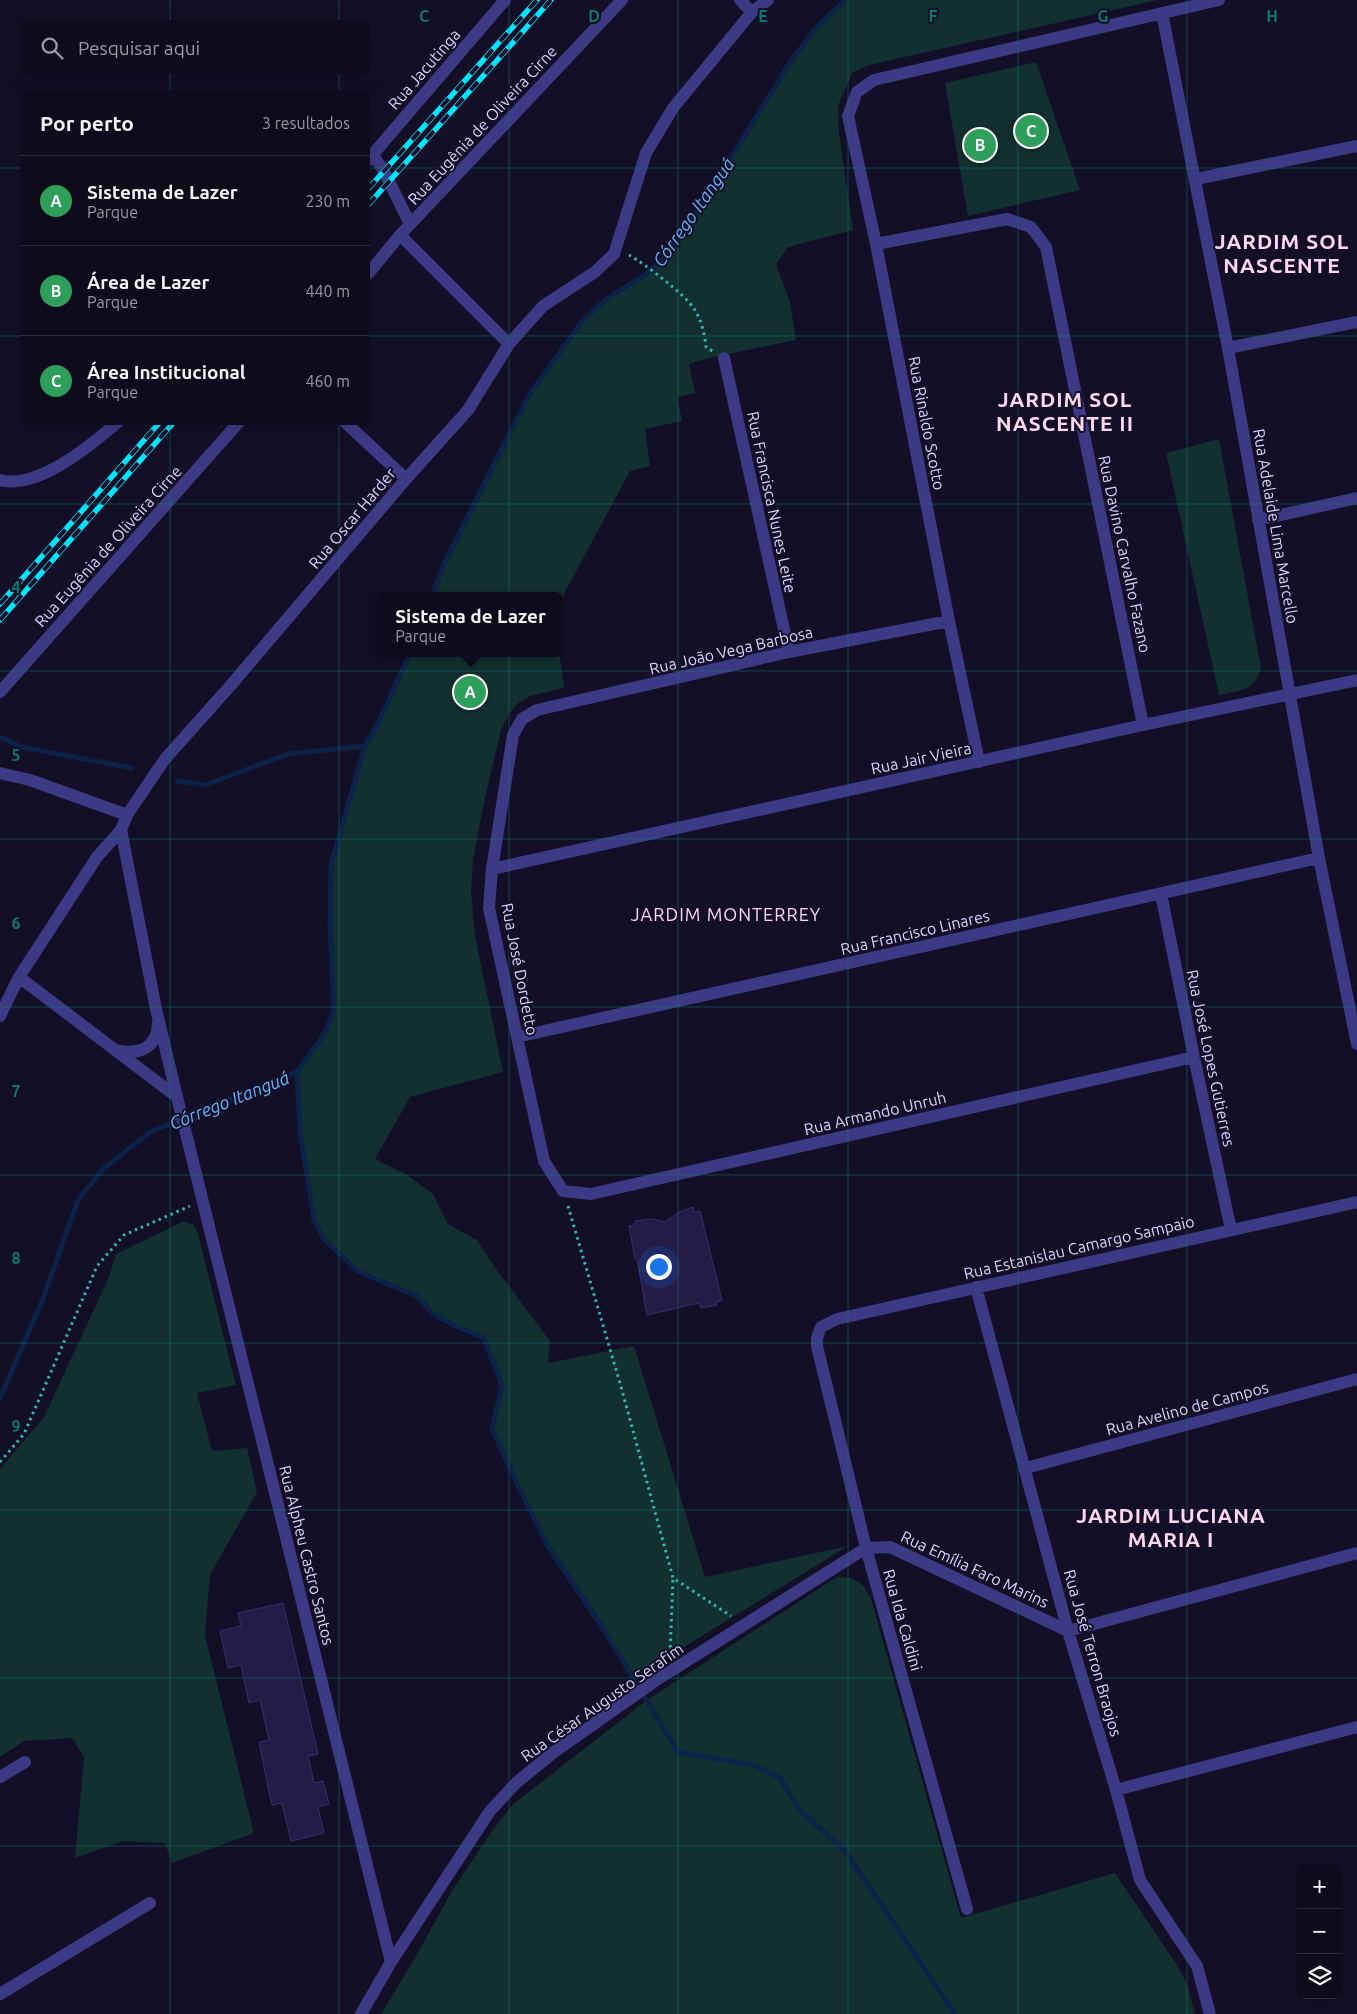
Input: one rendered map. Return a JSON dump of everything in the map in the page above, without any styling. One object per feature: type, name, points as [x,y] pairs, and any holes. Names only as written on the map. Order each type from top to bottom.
[{"type":"street","name":"Rua Jacutinga","points":[[370,157],[504,0]]},
{"type":"street","name":"Rua Eugênia de Oliveira Cirne","points":[[370,272],[410,224],[622,0]]},
{"type":"street","points":[[740,0],[752,12]]},
{"type":"street","name":"Rua Oscar Harder","points":[[121,830],[127,815],[165,759],[231,686],[406,479],[468,410],[508,344],[543,306],[595,272],[614,254],[646,153],[673,108],[752,12],[768,0]]},
{"type":"street","points":[[1162,13],[1219,0]]},
{"type":"street","name":"Rua Rinaldo Scotto","points":[[979,762],[948,621],[876,244],[848,116],[857,92],[874,80],[1162,13]]},
{"type":"street","name":"Rua Adelaide Lima Marcello","points":[[1162,13],[1228,348],[1319,858],[1357,1044]]},
{"type":"street","points":[[1196,179],[1357,146]]},
{"type":"street","points":[[370,157],[384,171],[410,224]]},
{"type":"street","name":"Rua Davino Carvalho Fazano","points":[[876,244],[1007,219],[1031,227],[1046,247],[1143,724]]},
{"type":"street","points":[[400,235],[508,344]]},
{"type":"street","points":[[1228,348],[1357,322]]},
{"type":"street","name":"Rua Francisca Nunes Leite","points":[[724,358],[789,652]]},
{"type":"street","points":[[0,480],[20,482],[41,474],[77,456],[114,425]]},
{"type":"street","name":"Rua Eugênia de Oliveira Cirne","points":[[0,692],[237,425]]},
{"type":"street","points":[[348,425],[406,479]]},
{"type":"street","points":[[1258,520],[1357,498]]},
{"type":"street","name":"Rua João Vega Barbosa","points":[[522,719],[536,710],[789,652],[948,621]]},
{"type":"street","name":"Rua Jair Vieira","points":[[492,869],[1143,724],[1357,680]]},
{"type":"street","name":"Rua José Dordetto","points":[[522,719],[513,735],[492,869],[489,908],[544,1161],[563,1191]]},
{"type":"street","points":[[0,774],[30,780],[127,815]]},
{"type":"street","points":[[0,1016],[19,976],[97,857],[121,830]]},
{"type":"street","name":"Rua Alpheu Castro Santos","points":[[121,830],[156,1008],[177,1100],[391,1962]]},
{"type":"street","name":"Rua Francisco Linares","points":[[517,1037],[1319,858]]},
{"type":"street","name":"Rua José Lopes Gutierres","points":[[1161,894],[1232,1230]]},
{"type":"street","points":[[19,976],[177,1100]]},
{"type":"street","name":"Rua Alpheu Castro Santos","points":[[114,1049],[136,1052],[154,1041],[158,1026],[156,1008]]},
{"type":"street","name":"Rua Armando Unruh","points":[[563,1191],[591,1194],[1194,1057]]},
{"type":"street","name":"Rua Estanislau Camargo Sampaio","points":[[817,1338],[821,1327],[836,1319],[1357,1202]]},
{"type":"street","name":"Rua José Terron Braojos","points":[[976,1287],[1026,1468],[1068,1631],[1116,1790],[1140,1880],[1197,1966],[1210,2014]]},
{"type":"street","name":"Rua Ida Caldini","points":[[817,1338],[817,1346],[866,1548],[967,1909]]},
{"type":"street","name":"Rua Avelino de Campos","points":[[1026,1468],[1357,1379]]},
{"type":"street","name":"Rua Emília Faro Marins","points":[[866,1548],[890,1547],[1068,1631]]},
{"type":"street","name":"Rua César Augusto Serafim","points":[[391,1962],[490,1811],[516,1783],[554,1752],[655,1680],[866,1548]]},
{"type":"street","points":[[1068,1631],[1357,1553]]},
{"type":"street","points":[[1116,1790],[1357,1727]]},
{"type":"street","points":[[0,1777],[25,1762]]},
{"type":"street","points":[[0,1994],[150,1902]]},
{"type":"street","points":[[361,2014],[391,1962]]},
{"type":"path","points":[[637,259],[695,309],[705,338],[706,347],[724,358]]},
{"type":"path","points":[[563,1191],[612,1356],[673,1578],[670,1671]]},
{"type":"path","points":[[0,1462],[24,1434],[97,1266],[124,1235],[202,1201]]},
{"type":"path","points":[[673,1578],[744,1625]]},
{"type":"green space","points":[[845,0],[1158,0],[869,65],[852,73],[838,106],[839,133],[853,230],[788,247],[776,264],[790,302],[796,340],[689,364],[695,393],[677,397],[682,421],[645,429],[650,466],[630,471],[563,599],[563,592],[434,592],[444,566],[529,395],[584,320],[605,300],[646,274],[664,258],[706,198],[791,61],[816,28]]},
{"type":"green space","points":[[1036,62],[1080,190],[968,216],[945,83]]},
{"type":"green space","points":[[1219,439],[1261,668],[1258,676],[1250,686],[1240,691],[1219,695],[1166,453]]},
{"type":"green space","points":[[408,657],[560,657],[564,688],[530,696],[517,704],[509,714],[501,730],[473,860],[471,891],[475,936],[503,1072],[410,1097],[375,1159],[407,1175],[433,1194],[448,1224],[477,1240],[496,1269],[550,1341],[548,1363],[634,1346],[705,1577],[848,1546],[634,1678],[547,1545],[492,1429],[502,1385],[484,1338],[455,1326],[432,1313],[417,1296],[359,1272],[323,1238],[314,1218],[300,1131],[297,1072],[325,1033],[333,1011],[330,925],[331,865],[365,746],[381,717]]},
{"type":"green space","points":[[184,1221],[194,1225],[199,1237],[236,1385],[197,1393],[212,1451],[247,1448],[257,1492],[210,1575],[205,1635],[254,1833],[172,1863],[165,1843],[123,1841],[75,1858],[84,1757],[72,1738],[24,1741],[0,1757],[0,1469],[44,1417],[108,1279],[116,1254]]},
{"type":"green space","points":[[837,1577],[849,1578],[862,1584],[871,1599],[961,1918],[1115,1873],[1177,1965],[1187,1984],[1195,2014],[381,2014],[452,1891],[512,1805],[647,1700]]},
{"type":"building","points":[[693,1207],[694,1212],[700,1211],[722,1300],[716,1302],[717,1305],[701,1308],[699,1303],[647,1315],[629,1226],[635,1225],[635,1221],[651,1219],[665,1222],[679,1212]]},
{"type":"building","points":[[283,1603],[318,1754],[308,1756],[314,1783],[323,1781],[329,1804],[318,1807],[324,1833],[291,1841],[282,1803],[272,1805],[259,1742],[269,1740],[260,1700],[249,1703],[241,1665],[228,1668],[220,1631],[241,1626],[238,1613]]},
{"type":"waterway","name":"Córrego Itanguá","points":[[433,592],[443,566],[529,395],[583,320],[605,300],[646,274],[664,258],[706,198],[791,61],[816,28],[845,0]]},
{"type":"waterway","name":"Córrego Itanguá","points":[[0,1398],[43,1299],[78,1200],[103,1169],[150,1132],[297,1072],[325,1033],[334,1011],[330,925],[331,865],[365,746],[381,717],[408,657]]},
{"type":"waterway","points":[[0,737],[21,747],[132,768]]},
{"type":"waterway","points":[[177,781],[205,785],[288,754],[365,746]]},
{"type":"waterway","points":[[297,1072],[300,1131],[314,1220],[323,1238],[359,1272],[417,1296],[432,1313],[455,1326],[484,1338],[502,1385],[492,1429],[520,1490],[547,1545],[601,1625],[678,1752],[753,1765],[780,1778],[800,1810],[845,1851],[955,2014]]},
{"type":"railway","points":[[370,187],[537,0]]},
{"type":"railway","points":[[370,203],[551,0]]},
{"type":"railway","points":[[0,604],[157,425]]},
{"type":"railway","points":[[0,620],[171,425]]},
{"type":"place","name":"Área Institucional","points":[[1031,131]]},
{"type":"place","name":"Área de Lazer","points":[[980,145]]},
{"type":"place","name":"Sistema de Lazer","points":[[470,692]]},
{"type":"district","name":"JARDIM SOL NASCENTE","points":[[1282,253]]},
{"type":"district","name":"JARDIM SOL NASCENTE II","points":[[1065,411]]},
{"type":"district","name":"JARDIM MONTERREY","points":[[726,914]]},
{"type":"district","name":"JARDIM LUCIANA MARIA I","points":[[1171,1527]]}]
